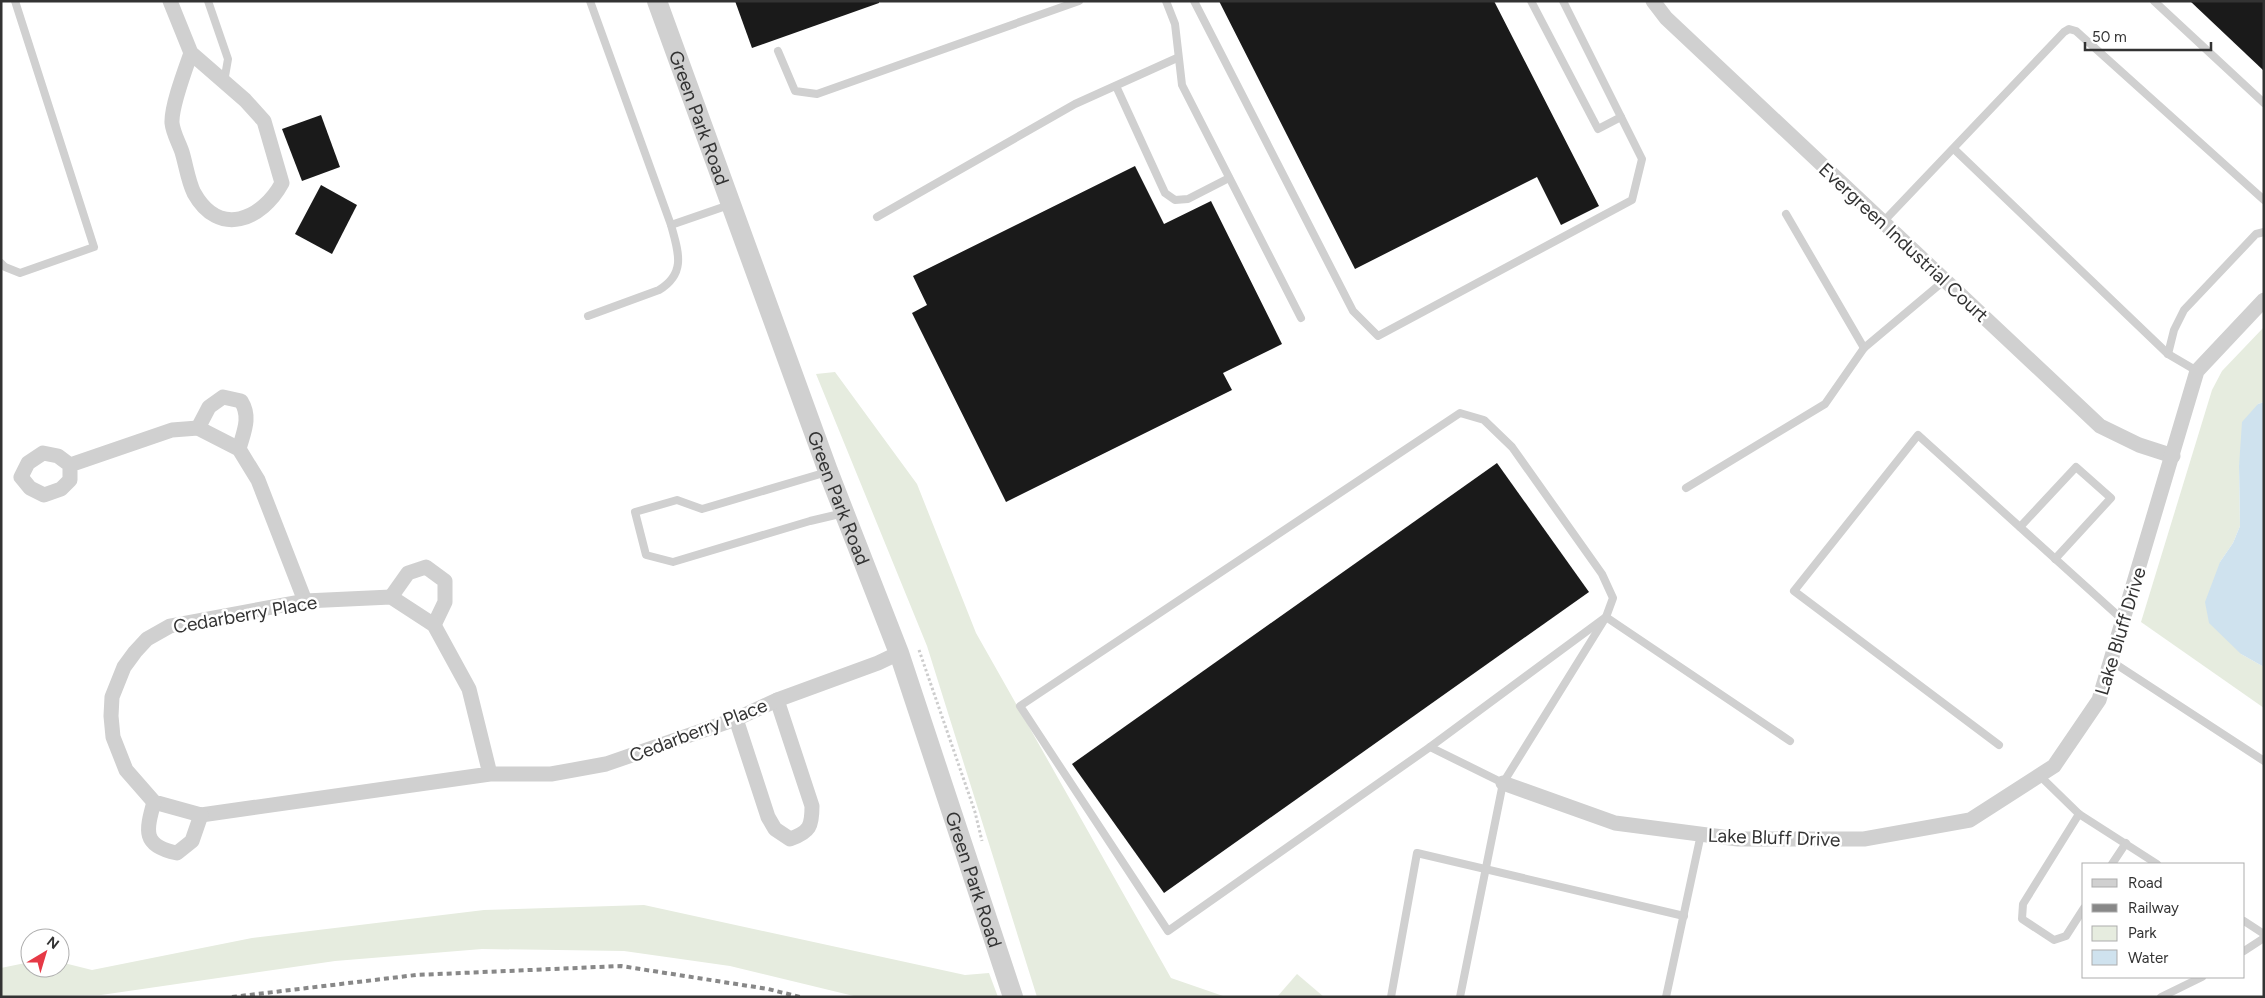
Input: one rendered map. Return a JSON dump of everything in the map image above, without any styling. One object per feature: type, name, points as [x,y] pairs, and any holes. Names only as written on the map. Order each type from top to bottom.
[{"type":"street","points":[[170,1],[191,53],[245,100],[264,121],[282,183],[275,195],[261,208],[244,218],[226,221],[209,211],[194,192],[172,123],[176,100],[191,53]]},
{"type":"street","name":"Green Park Road","points":[[657,1],[828,471],[899,653],[1013,997]]},
{"type":"street","name":"Evergreen Industrial Court","points":[[1653,1],[1666,18],[2100,426],[2139,445],[2173,456]]},
{"type":"street","name":"Lake Bluff Drive","points":[[1504,783],[1615,823],[1738,839],[1864,839],[1970,820],[2054,766],[2099,700],[2197,371],[2264,300]]},
{"type":"street","points":[[198,428],[209,407],[223,397],[241,401],[247,410],[245,428],[239,449]]},
{"type":"street","points":[[70,465],[172,430],[198,428],[239,449],[258,480],[305,601]]},
{"type":"street","points":[[434,625],[445,602],[445,581],[426,567],[408,573],[391,597],[434,625],[468,689],[490,774]]},
{"type":"street","name":"Cedarberry Place","points":[[391,597],[305,601],[170,626],[147,638],[124,666],[112,697],[113,737],[126,770],[154,802],[201,815],[490,774],[551,774],[606,764],[736,719],[777,700],[878,663],[899,653]]},
{"type":"street","points":[[736,719],[768,817],[775,829],[790,839],[804,834],[812,823],[812,806],[777,700]]},
{"type":"street","points":[[154,802],[147,827],[153,843],[164,850],[177,853],[192,841],[201,815]]},
{"type":"lane","points":[[1,264],[20,273],[94,247],[16,1]]},
{"type":"lane","points":[[208,1],[228,59],[224,82]]},
{"type":"lane","points":[[588,316],[659,290],[669,284],[677,274],[678,254],[671,225],[590,1]]},
{"type":"lane","points":[[778,50],[795,91],[817,94],[1079,1]]},
{"type":"lane","points":[[1166,1],[1175,24],[1177,58],[1182,85],[1301,318]]},
{"type":"lane","points":[[1194,1],[1353,312],[1378,336],[1632,200],[1642,159],[1563,1]]},
{"type":"lane","points":[[1531,1],[1598,129],[1621,117]]},
{"type":"lane","points":[[2154,1],[2264,103]]},
{"type":"lane","points":[[1883,222],[2064,32],[2069,29],[2076,31],[2264,200]]},
{"type":"lane","points":[[877,217],[1074,104],[1177,58]]},
{"type":"lane","points":[[1116,86],[1165,192],[1175,200],[1188,199],[1229,178]]},
{"type":"lane","points":[[1954,149],[2168,354],[2197,371]]},
{"type":"lane","points":[[671,225],[731,205]]},
{"type":"lane","points":[[1786,214],[1864,348]]},
{"type":"lane","points":[[2168,354],[2174,330],[2184,310],[2256,234],[2264,232]]},
{"type":"lane","points":[[1686,488],[1826,404],[1864,348],[1945,280]]},
{"type":"lane","points":[[1460,997],[1504,783],[1606,616],[1613,598],[1602,574],[1512,447],[1484,420],[1460,413],[1020,706],[1168,931],[1430,747],[1606,616]]},
{"type":"lane","points":[[1999,745],[1794,591],[1918,436],[2124,621]]},
{"type":"lane","points":[[2020,527],[2076,467],[2111,498],[2055,558]]},
{"type":"lane","points":[[828,471],[702,509],[677,500],[635,512],[646,555],[673,562],[810,521],[844,514]]},
{"type":"lane","points":[[1606,616],[1790,741]]},
{"type":"lane","points":[[2111,661],[2264,761]]},
{"type":"lane","points":[[1430,747],[1504,783]]},
{"type":"lane","points":[[2039,775],[2079,814],[2156,863]]},
{"type":"lane","points":[[2079,814],[2023,904],[2022,919],[2054,940],[2066,936],[2082,911]]},
{"type":"lane","points":[[1666,997],[1701,834]]},
{"type":"lane","points":[[2113,863],[2126,843]]},
{"type":"lane","points":[[1391,997],[1417,853],[1684,916]]},
{"type":"lane","points":[[2245,922],[2264,936],[2245,950]]},
{"type":"lane","points":[[2160,997],[2200,978]]},
{"type":"green space","points":[[2264,327],[2264,402],[2258,404],[2239,466],[2240,526],[2233,543],[2220,562],[2241,654],[2264,667],[2264,708],[2141,622],[2212,390],[2222,371]]},
{"type":"green space","points":[[835,372],[917,484],[976,633],[1171,978],[1226,997],[1037,997],[927,646],[816,374]]},
{"type":"green space","points":[[644,905],[965,975],[989,973],[998,997],[858,997],[730,966],[624,951],[482,949],[335,961],[101,995],[1,997],[1,968],[20,964],[20,978],[70,978],[70,964],[92,970],[252,938],[484,910]]},
{"type":"green space","points":[[1297,974],[1324,997],[1277,997]]},
{"type":"water","points":[[2264,402],[2264,667],[2241,654],[2209,623],[2205,602],[2220,562],[2233,543],[2240,526],[2239,466],[2242,422],[2258,404]]},
{"type":"building","points":[[735,1],[879,1],[879,3],[752,48]]},
{"type":"building","points":[[1219,1],[1494,1],[1599,206],[1561,225],[1537,177],[1355,269]]},
{"type":"building","points":[[2190,1],[2264,1],[2264,71]]},
{"type":"building","points":[[321,115],[340,167],[302,181],[282,129]]},
{"type":"building","points":[[1135,166],[1164,224],[1211,201],[1282,344],[1223,373],[1232,390],[1006,502],[912,313],[927,305],[913,276]]},
{"type":"building","points":[[321,185],[357,205],[332,254],[295,234]]},
{"type":"building","points":[[1497,463],[1589,592],[1164,893],[1072,764]]},
{"type":"railway","points":[[232,997],[416,975],[621,966],[768,989],[800,997]]}]
